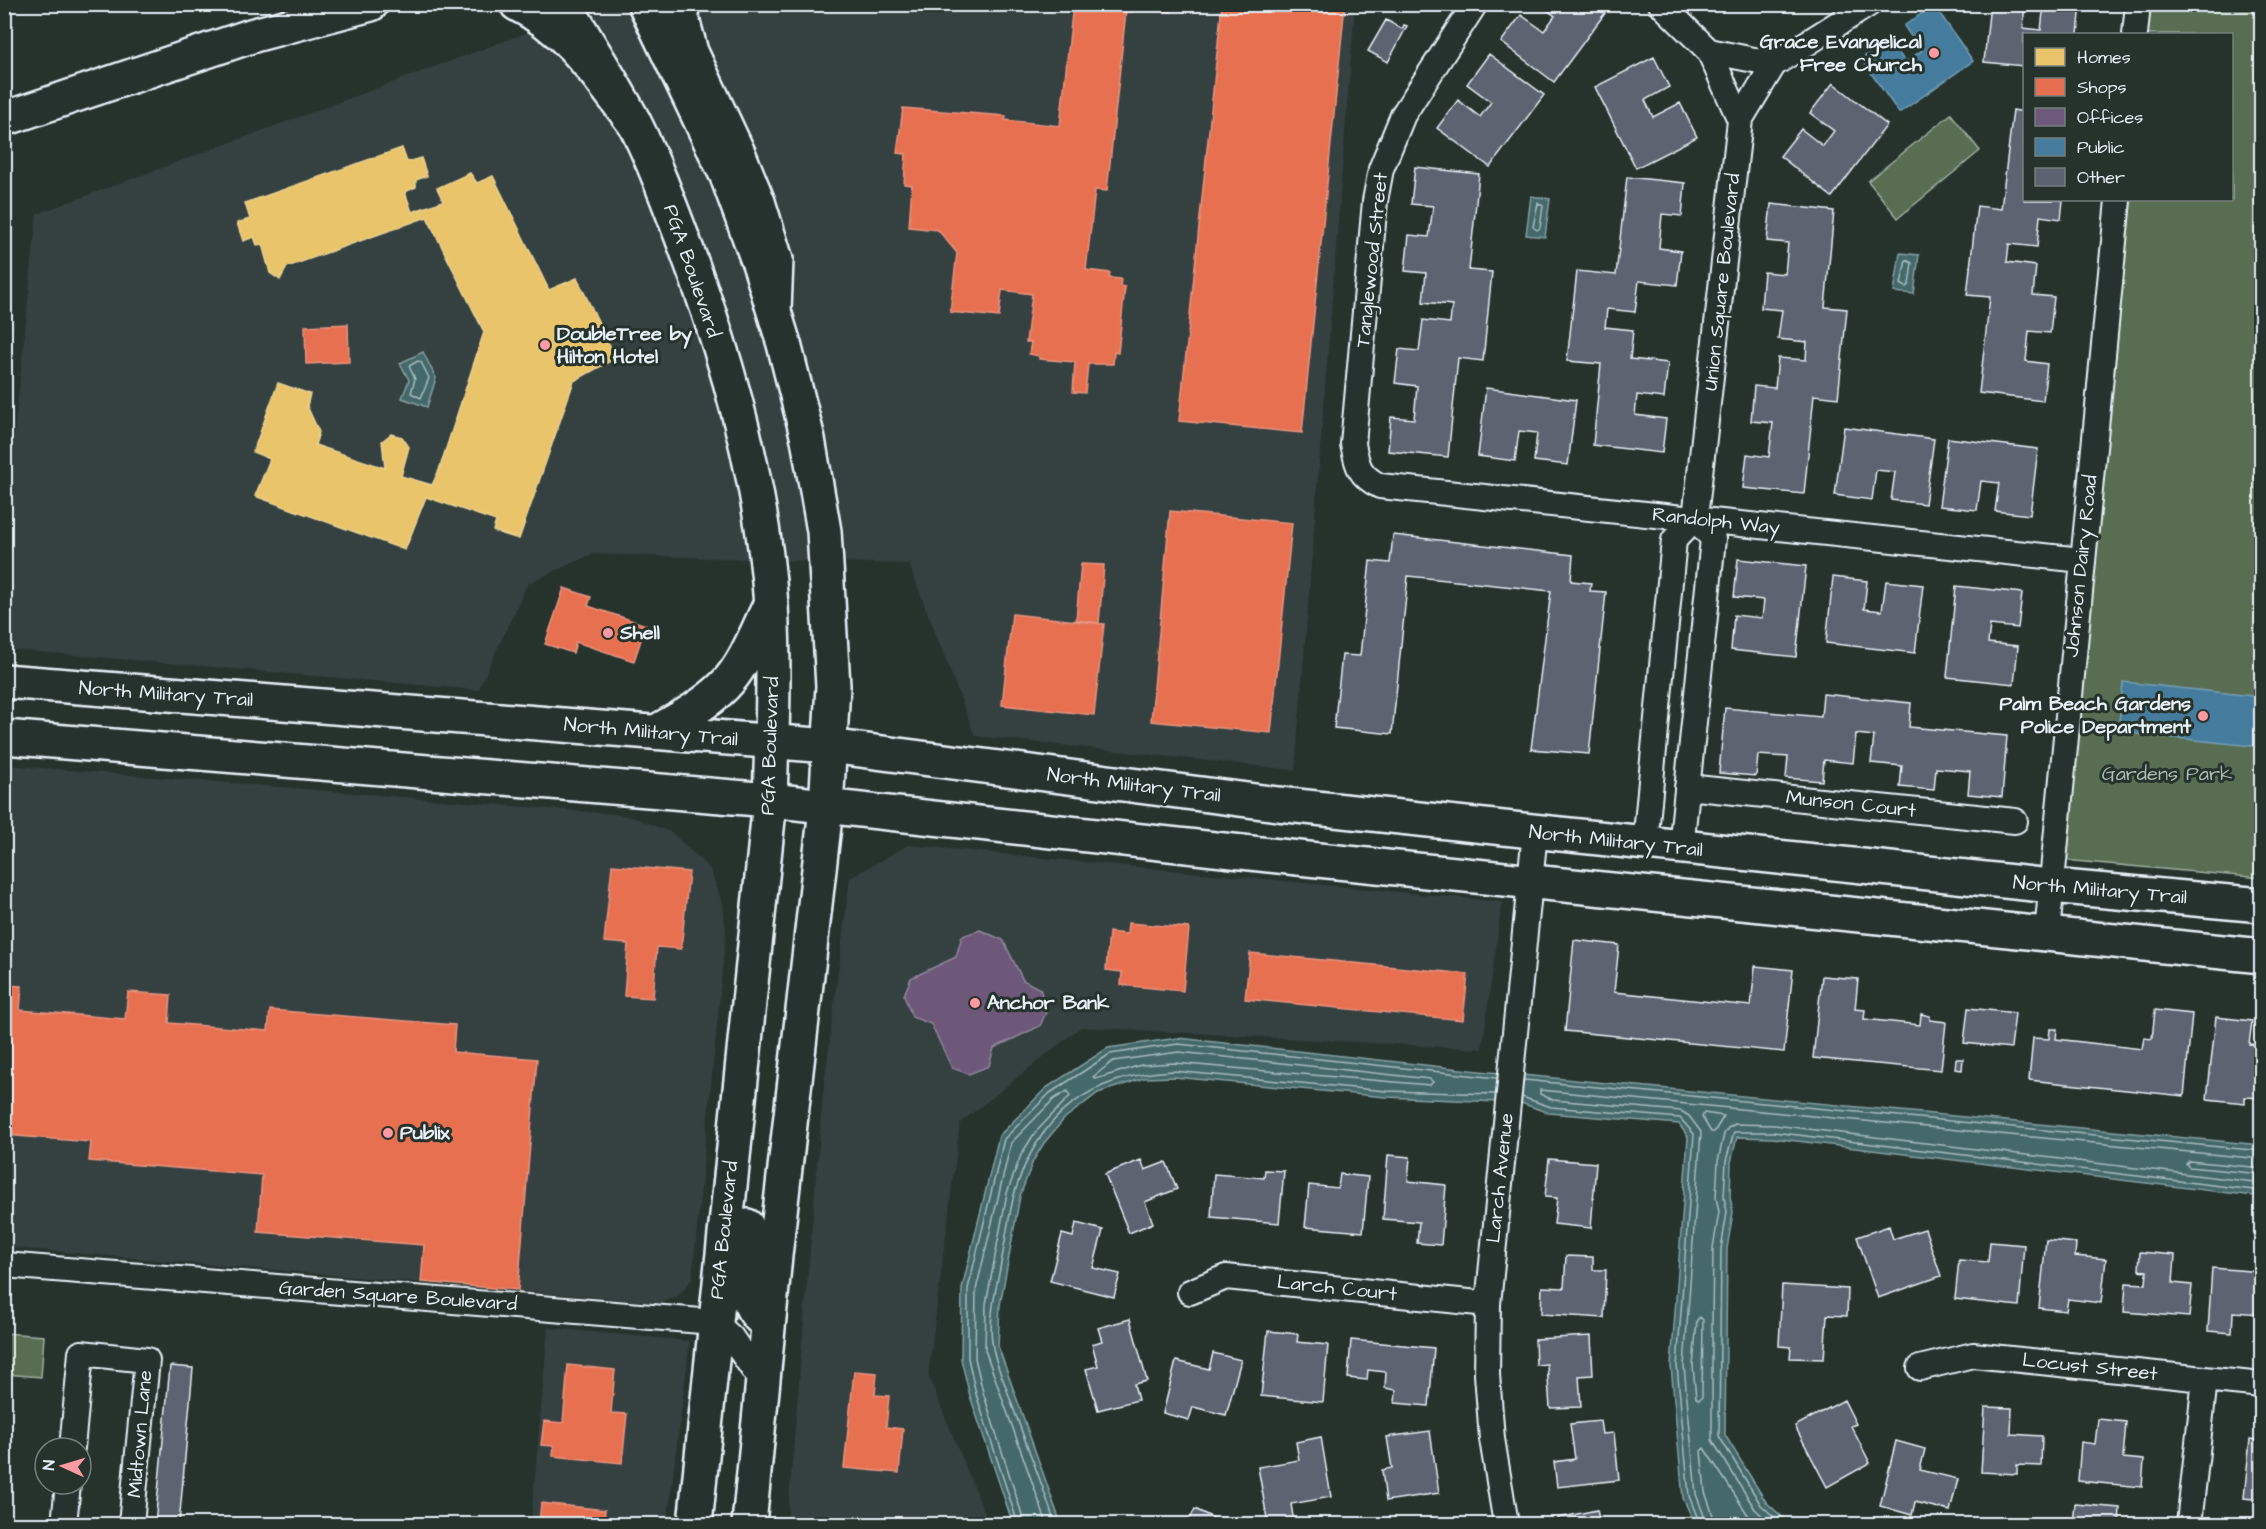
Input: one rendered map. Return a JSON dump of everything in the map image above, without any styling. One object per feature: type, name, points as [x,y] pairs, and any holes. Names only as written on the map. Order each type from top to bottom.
[{"type":"main road","points":[[254,35],[315,4]]},
{"type":"main road","points":[[4,118],[254,35],[371,4]]},
{"type":"main road","points":[[517,4],[538,15],[567,37],[634,123]]},
{"type":"main road","name":"PGA Boulevard","points":[[565,4],[634,123],[669,201],[701,286],[738,411],[761,517],[771,604],[774,690],[770,800],[714,1322],[695,1524]]},
{"type":"main road","points":[[645,4],[727,176],[774,310],[808,439],[824,531],[833,686],[826,808],[768,1324],[749,1524]]},
{"type":"main road","points":[[678,4],[691,52],[739,155],[758,202],[776,260],[774,310]]},
{"type":"main road","points":[[656,732],[706,702],[726,684],[741,663],[771,604]]},
{"type":"main road","name":"North Military Trail","points":[[4,681],[830,746],[1278,804],[1681,848],[2262,906]]},
{"type":"main road","points":[[4,737],[770,800],[826,808],[2262,956]]},
{"type":"main road","points":[[733,1155],[744,1182],[747,1227],[742,1269],[746,1287],[762,1320],[768,1324]]},
{"type":"street","name":"Tanglewood Street","points":[[1357,468],[1353,444],[1375,201],[1381,169],[1403,115],[1475,4]]},
{"type":"street","points":[[1661,4],[1709,51],[1740,120]]},
{"type":"street","points":[[1740,120],[1774,64],[1869,4]]},
{"type":"street","points":[[2135,33],[2138,4]]},
{"type":"street","points":[[1709,51],[1774,64]]},
{"type":"street","name":"Union Square Boulevard","points":[[1695,518],[1740,120]]},
{"type":"street","name":"Johnson Dairy Road","points":[[2047,933],[2118,201]]},
{"type":"street","name":"Randolph Way","points":[[1357,468],[1367,480],[1380,486],[2082,560]]},
{"type":"street","points":[[1645,844],[1674,540],[1695,518],[1713,538],[1681,848]]},
{"type":"street","name":"Munson Court","points":[[1687,787],[2016,820]]},
{"type":"street","name":"Larch Avenue","points":[[1506,1524],[1492,1438],[1487,1374],[1488,1304],[1536,832]]},
{"type":"street","name":"Garden Square Boulevard","points":[[4,1265],[714,1322]]},
{"type":"street","name":"Larch Court","points":[[1190,1292],[1226,1277],[1488,1304]]},
{"type":"street","points":[[714,1322],[731,1337],[762,1382]]},
{"type":"street","name":"Midtown Lane","points":[[73,1436],[81,1353],[147,1360],[131,1524]]},
{"type":"street","name":"Locust Street","points":[[1920,1368],[1973,1355],[2262,1385]]},
{"type":"street","points":[[2189,1524],[2205,1379]]},
{"type":"street","points":[[64,1524],[67,1496]]},
{"type":"shaded area","points":[[602,5],[1355,5],[1295,770],[975,736],[909,564],[592,554],[528,583],[478,690],[5,649],[5,525],[37,214]]},
{"type":"shaded area","points":[[4,321],[14,321],[5,410]]},
{"type":"shaded area","points":[[4,765],[614,814],[635,818],[672,833],[710,869],[723,905],[726,932],[692,1279],[678,1296],[660,1303],[5,1247]]},
{"type":"shaded area","points":[[908,845],[1502,902],[1482,1049],[1081,1027],[960,1123],[928,1375],[989,1524],[787,1524],[823,1095],[850,878]]},
{"type":"shaded area","points":[[548,1328],[690,1341],[667,1524],[531,1524]]},
{"type":"green space","name":"Gardens Park","points":[[2150,5],[2261,5],[2261,878],[2064,860],[2131,201],[2233,201],[2233,33],[2147,33]]},
{"type":"green space","points":[[1951,114],[1980,151],[1898,218],[1868,181]]},
{"type":"green space","points":[[4,1333],[44,1336],[41,1377],[5,1374]]},
{"type":"water","points":[[1531,196],[1550,199],[1545,237],[1526,235]]},
{"type":"water","points":[[1900,253],[1919,255],[1914,294],[1894,292]]},
{"type":"water","points":[[423,352],[436,378],[427,407],[402,398],[409,380],[400,363]]},
{"type":"water","points":[[1178,1038],[1479,1071],[2261,1145],[2262,1197],[1772,1138],[1737,1137],[1731,1162],[1730,1197],[1733,1212],[1727,1249],[1725,1435],[1766,1502],[1790,1524],[1695,1524],[1683,1498],[1671,1366],[1688,1137],[1679,1124],[1549,1113],[1521,1103],[1386,1097],[1174,1077],[1144,1078],[1098,1093],[1065,1118],[1044,1143],[1033,1161],[1020,1196],[1000,1305],[998,1346],[1061,1524],[1013,1524],[970,1396],[961,1359],[962,1288],[999,1136],[1046,1088],[1108,1048]]},
{"type":"building: Homes","name":"DoubleTree by Hilton Hotel","points":[[402,148],[407,162],[421,158],[427,176],[416,180],[416,187],[405,192],[412,212],[443,201],[437,188],[470,173],[477,183],[493,176],[549,290],[577,278],[616,358],[574,381],[519,539],[493,531],[496,521],[426,497],[405,550],[255,496],[270,459],[253,452],[278,383],[310,394],[307,406],[319,432],[315,445],[385,468],[382,441],[391,434],[402,437],[409,447],[401,476],[432,485],[439,470],[484,332],[427,217],[287,267],[280,280],[270,273],[262,244],[257,245],[254,237],[243,241],[237,223],[250,219],[245,203]]},
{"type":"building: Shops","points":[[1073,4],[1133,4],[1132,12],[1126,11],[1107,191],[1095,190],[1086,270],[1110,273],[1109,278],[1121,279],[1120,286],[1125,287],[1118,353],[1114,352],[1113,364],[1088,364],[1085,393],[1073,392],[1075,362],[1039,359],[1039,356],[1029,354],[1031,342],[1026,342],[1032,294],[1002,290],[999,317],[950,312],[957,253],[938,230],[909,227],[912,185],[904,184],[906,154],[897,153],[903,108],[1006,116],[1005,120],[1060,126]]},
{"type":"building: Shops","points":[[1139,4],[1172,4],[1171,12],[1139,9]]},
{"type":"building: Shops","points":[[1222,4],[1345,4],[1302,433],[1179,421]]},
{"type":"building: Shops","points":[[348,324],[349,362],[306,364],[305,326]]},
{"type":"building: Shops","points":[[1170,511],[1292,523],[1271,733],[1151,721]]},
{"type":"building: Shops","points":[[1081,564],[1104,565],[1099,623],[1076,620]]},
{"type":"building: Shops","points":[[564,588],[591,597],[588,606],[646,625],[634,661],[576,642],[573,653],[545,644]]},
{"type":"building: Shops","points":[[1012,614],[1104,624],[1094,715],[1002,705]]},
{"type":"building: Shops","points":[[612,865],[689,872],[681,949],[657,947],[653,998],[624,996],[628,944],[604,942]]},
{"type":"building: Shops","points":[[1128,923],[1189,928],[1183,991],[1121,985],[1122,972],[1106,970],[1109,932],[1127,934]]},
{"type":"building: Shops","points":[[1250,953],[1468,974],[1463,1020],[1245,999]]},
{"type":"building: Shops","points":[[4,985],[22,986],[20,1010],[125,1019],[128,992],[171,995],[169,1023],[268,1031],[270,1010],[455,1025],[453,1052],[537,1059],[518,1290],[421,1282],[424,1245],[258,1232],[262,1175],[89,1161],[91,1142],[4,1135]]},
{"type":"building: Shops","points":[[568,1365],[615,1370],[611,1413],[627,1414],[622,1463],[553,1456],[554,1446],[541,1445],[544,1421],[563,1423]]},
{"type":"building: Shops","points":[[854,1371],[877,1373],[875,1395],[889,1396],[886,1427],[903,1429],[899,1473],[844,1468]]},
{"type":"building: Shops","points":[[541,1503],[605,1510],[604,1524],[539,1524]]},
{"type":"building: Offices","name":"Anchor Bank","points":[[980,930],[1003,940],[1023,980],[1040,989],[1047,1010],[1040,1026],[994,1048],[989,1066],[969,1074],[952,1068],[931,1024],[912,1017],[904,995],[911,978],[956,957],[962,936]]},
{"type":"building: Public","points":[[1934,5],[1973,61],[1899,113],[1861,59],[1889,39],[1905,62],[1921,51],[1904,26]]},
{"type":"building: Public","points":[[2123,682],[2262,697],[2262,747],[2118,732]]},
{"type":"building: Other","points":[[1539,4],[1602,4],[1608,9],[1554,82],[1501,42],[1521,15],[1544,31],[1555,16]]},
{"type":"building: Other","points":[[1990,4],[2025,4],[2023,28],[2041,30],[2044,4],[2081,4],[2078,33],[2023,33],[2023,66],[1984,62]]},
{"type":"building: Other","points":[[1386,20],[1402,29],[1404,25],[1407,26],[1388,62],[1368,51]]},
{"type":"building: Other","points":[[1489,54],[1544,95],[1490,167],[1437,128],[1458,100],[1480,117],[1491,102],[1467,84]]},
{"type":"building: Other","points":[[1654,57],[1669,87],[1645,100],[1653,117],[1680,103],[1697,137],[1636,168],[1595,87]]},
{"type":"building: Other","points":[[1833,83],[1887,125],[1832,197],[1780,156],[1801,129],[1823,146],[1834,131],[1810,113]]},
{"type":"building: Other","points":[[2013,110],[2023,112],[2023,201],[2063,201],[2061,219],[2040,216],[2037,247],[2009,244],[2007,262],[2036,266],[2033,295],[2054,297],[2050,333],[2029,331],[2026,361],[2047,364],[2043,401],[1979,393],[1990,297],[1967,295],[1977,206],[2001,209]]},
{"type":"building: Other","points":[[1415,167],[1479,174],[1469,270],[1492,272],[1483,361],[1458,358],[1448,457],[1388,451],[1391,417],[1414,419],[1417,386],[1395,383],[1399,349],[1419,351],[1423,320],[1450,323],[1452,305],[1423,302],[1426,273],[1405,271],[1409,235],[1429,237],[1433,206],[1411,204]]},
{"type":"building: Other","points":[[1627,177],[1685,183],[1682,216],[1662,214],[1659,248],[1681,251],[1677,285],[1639,281],[1635,312],[1607,309],[1605,327],[1633,330],[1630,359],[1668,363],[1664,398],[1637,395],[1635,415],[1666,419],[1662,453],[1593,445],[1601,364],[1567,361],[1577,271],[1616,275]]},
{"type":"building: Other","points":[[1771,204],[1834,211],[1825,307],[1847,309],[1838,398],[1814,395],[1804,494],[1743,488],[1747,454],[1769,457],[1773,423],[1751,421],[1754,386],[1775,388],[1778,358],[1806,360],[1807,342],[1778,339],[1782,310],[1761,308],[1764,272],[1785,274],[1788,243],[1767,241]]},
{"type":"building: Other","points":[[1486,388],[1576,400],[1568,465],[1534,461],[1537,433],[1519,431],[1515,461],[1478,456]]},
{"type":"building: Other","points":[[1844,427],[1934,439],[1925,504],[1891,500],[1895,472],[1876,470],[1872,500],[1835,495]]},
{"type":"building: Other","points":[[1948,438],[2038,449],[2030,515],[1995,511],[1999,483],[1981,481],[1977,510],[1939,506]]},
{"type":"building: Other","points":[[1393,535],[1573,555],[1571,581],[1591,583],[1590,591],[1606,592],[1589,754],[1531,749],[1551,591],[1408,576],[1392,734],[1334,728],[1342,655],[1360,656],[1370,561],[1390,563]]},
{"type":"building: Other","points":[[1738,559],[1806,566],[1796,657],[1731,650],[1734,615],[1762,618],[1764,600],[1734,597]]},
{"type":"building: Other","points":[[1833,577],[1867,581],[1864,609],[1882,611],[1886,581],[1923,585],[1915,653],[1826,643]]},
{"type":"building: Other","points":[[1956,586],[2022,593],[2018,628],[1990,625],[1988,643],[2018,646],[2014,684],[1947,677]]},
{"type":"building: Other","points":[[1823,694],[1911,703],[1909,727],[2007,736],[2002,797],[1968,794],[1970,771],[1936,768],[1934,790],[1900,787],[1902,766],[1871,763],[1874,736],[1856,734],[1853,763],[1824,760],[1822,781],[1786,778],[1788,757],[1758,755],[1756,776],[1719,773],[1725,708],[1821,717]]},
{"type":"building: Other","points":[[1574,940],[1619,945],[1614,992],[1751,1006],[1755,966],[1793,970],[1784,1052],[1565,1031]]},
{"type":"building: Other","points":[[1822,976],[1858,979],[1855,1009],[1865,1010],[1864,1019],[1920,1025],[1921,1014],[1930,1016],[1930,1020],[1946,1022],[1941,1070],[1813,1058]]},
{"type":"building: Other","points":[[1968,1008],[2015,1013],[2011,1048],[1964,1043]]},
{"type":"building: Other","points":[[2155,1010],[2192,1014],[2184,1096],[2029,1080],[2033,1038],[2049,1039],[2050,1029],[2057,1029],[2056,1039],[2142,1049],[2144,1038],[2152,1039]]},
{"type":"building: Other","points":[[2216,1017],[2252,1021],[2249,1044],[2259,1045],[2258,1054],[2262,1054],[2262,1098],[2245,1097],[2245,1103],[2207,1099]]},
{"type":"building: Other","points":[[1956,1059],[1963,1059],[1962,1070],[1955,1069]]},
{"type":"building: Other","points":[[1388,1155],[1410,1157],[1408,1181],[1446,1185],[1441,1245],[1417,1243],[1419,1222],[1383,1219]]},
{"type":"building: Other","points":[[1549,1159],[1596,1163],[1591,1228],[1554,1224],[1557,1198],[1545,1197]]},
{"type":"building: Other","points":[[1141,1160],[1145,1170],[1166,1162],[1177,1189],[1145,1202],[1153,1223],[1129,1233],[1105,1174]]},
{"type":"building: Other","points":[[1265,1170],[1284,1171],[1279,1223],[1211,1217],[1214,1174],[1264,1178]]},
{"type":"building: Other","points":[[1340,1174],[1368,1177],[1363,1232],[1305,1227],[1309,1185],[1338,1188]]},
{"type":"building: Other","points":[[1076,1223],[1103,1230],[1093,1268],[1120,1274],[1114,1297],[1050,1281],[1062,1234],[1073,1237]]},
{"type":"building: Other","points":[[1889,1226],[1893,1239],[1925,1229],[1941,1276],[1878,1298],[1857,1237]]},
{"type":"building: Other","points":[[2046,1240],[2076,1243],[2075,1256],[2106,1259],[2101,1303],[2068,1299],[2066,1311],[2039,1308]]},
{"type":"building: Other","points":[[1990,1242],[2024,1245],[2019,1306],[1955,1299],[1959,1260],[1988,1262]]},
{"type":"building: Other","points":[[2140,1252],[2175,1255],[2173,1283],[2192,1285],[2189,1317],[2124,1312],[2126,1283],[2146,1284],[2147,1271],[2139,1270]]},
{"type":"building: Other","points":[[1566,1256],[1593,1257],[1593,1270],[1606,1270],[1604,1318],[1541,1314],[1542,1287],[1564,1288]]},
{"type":"building: Other","points":[[2212,1268],[2262,1272],[2262,1314],[2233,1312],[2232,1333],[2208,1331]]},
{"type":"building: Other","points":[[1782,1285],[1848,1289],[1847,1316],[1827,1315],[1824,1359],[1790,1358],[1791,1347],[1779,1346]]},
{"type":"building: Other","points":[[1130,1319],[1147,1381],[1134,1384],[1138,1400],[1098,1410],[1086,1369],[1098,1366],[1092,1344],[1102,1341],[1098,1328]]},
{"type":"building: Other","points":[[1268,1331],[1298,1334],[1297,1342],[1328,1345],[1323,1402],[1261,1396]]},
{"type":"building: Other","points":[[1591,1336],[1593,1375],[1579,1376],[1581,1407],[1550,1408],[1547,1364],[1536,1365],[1535,1339]]},
{"type":"building: Other","points":[[1351,1340],[1434,1348],[1429,1406],[1395,1403],[1396,1390],[1385,1388],[1386,1372],[1368,1370],[1367,1380],[1348,1378]]},
{"type":"building: Other","points":[[1213,1353],[1241,1360],[1226,1415],[1193,1407],[1189,1420],[1163,1413],[1176,1361],[1209,1369]]},
{"type":"building: Other","points":[[170,1366],[193,1368],[179,1524],[155,1524]]},
{"type":"building: Other","points":[[1844,1400],[1856,1424],[1851,1426],[1870,1463],[1827,1487],[1795,1426]]},
{"type":"building: Other","points":[[1985,1407],[2012,1408],[2011,1434],[2042,1436],[2041,1466],[2017,1465],[2017,1474],[1981,1472]]},
{"type":"building: Other","points":[[2098,1419],[2126,1422],[2123,1458],[2144,1460],[2142,1487],[2078,1481],[2081,1442],[2095,1444]]},
{"type":"building: Other","points":[[1600,1421],[1602,1434],[1614,1433],[1619,1480],[1557,1487],[1554,1462],[1575,1459],[1570,1424]]},
{"type":"building: Other","points":[[1430,1431],[1439,1493],[1386,1501],[1382,1470],[1392,1468],[1387,1437]]},
{"type":"building: Other","points":[[1321,1437],[1331,1497],[1291,1504],[1294,1523],[1268,1524],[1258,1467],[1299,1460],[1296,1442]]},
{"type":"building: Other","points":[[2250,1439],[2262,1441],[2262,1500],[2244,1498]]},
{"type":"building: Other","points":[[1896,1441],[1925,1449],[1920,1470],[1958,1479],[1950,1511],[1915,1502],[1912,1515],[1880,1506]]},
{"type":"building: Other","points":[[2075,1504],[2120,1508],[2119,1524],[2073,1524]]},
{"type":"building: Other","points":[[1195,1509],[1225,1524],[1187,1524]]},
{"type":"building: Other","points":[[1597,1510],[1600,1524],[1560,1524],[1558,1518]]},
{"type":"building: Other","points":[[4,1517],[17,1518],[17,1524],[4,1524]]},
{"type":"place","name":"Grace Evangelical Free Church","points":[[1934,53]]},
{"type":"place","name":"DoubleTree by Hilton Hotel","points":[[545,345]]},
{"type":"place","name":"Shell","points":[[608,633]]},
{"type":"place","name":"Palm Beach Gardens Police Department","points":[[2203,716]]},
{"type":"place","name":"Anchor Bank","points":[[975,1003]]},
{"type":"place","name":"Publix","points":[[388,1133]]}]
